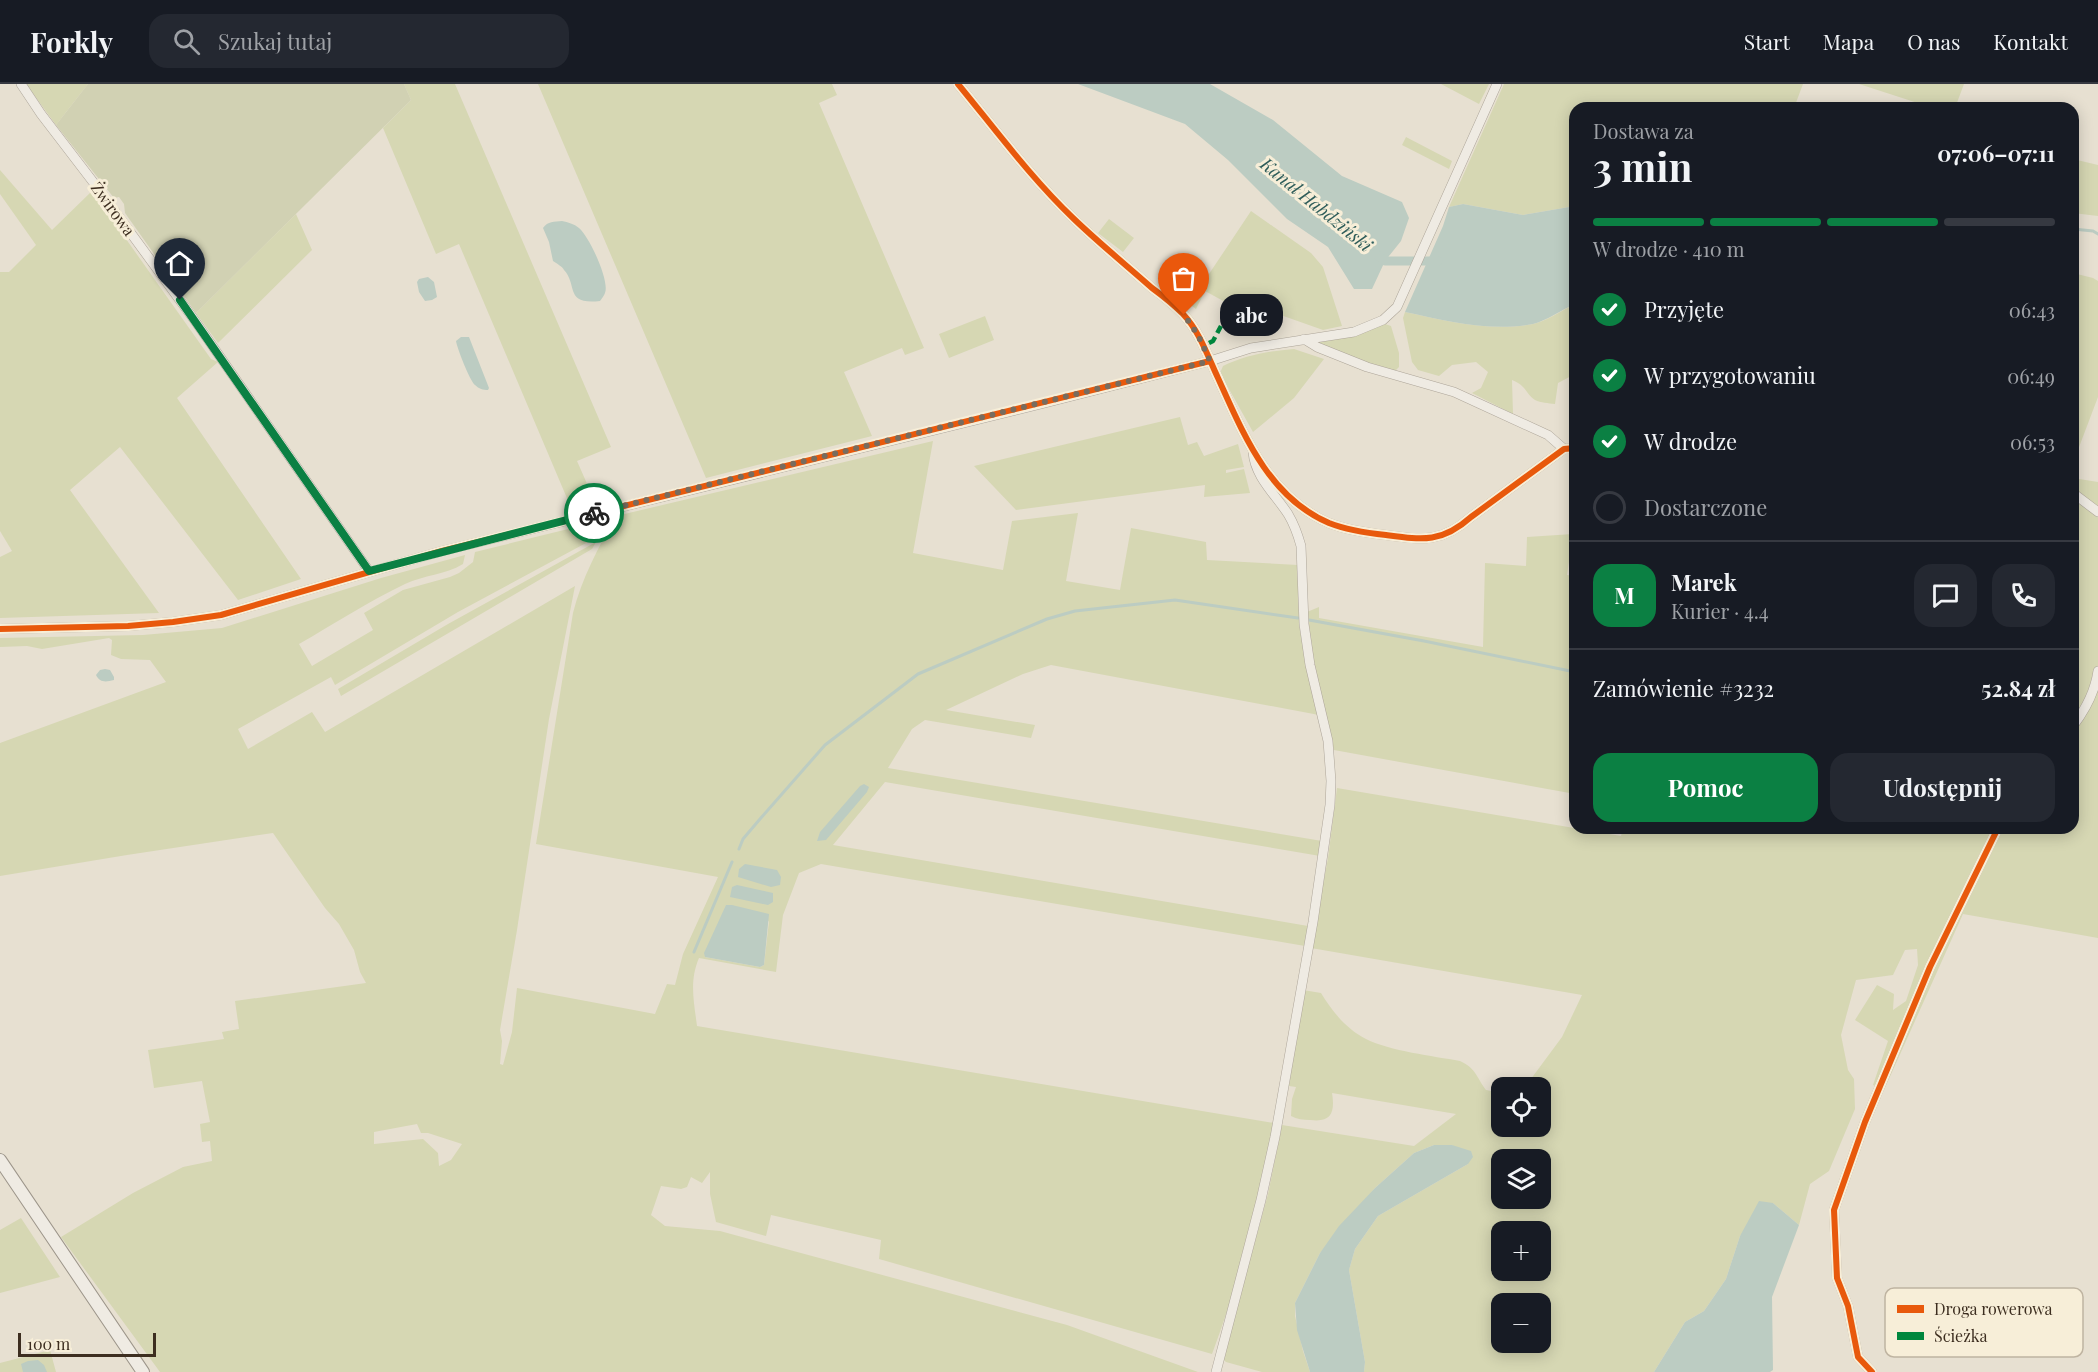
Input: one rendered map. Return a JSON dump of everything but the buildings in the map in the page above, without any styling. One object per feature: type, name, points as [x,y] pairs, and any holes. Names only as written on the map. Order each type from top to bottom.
[{"type":"main road","points":[[0,1160],[143,1372]]},
{"type":"street","name":"Żwirowa","points":[[21,84],[193,318],[369,571]]},
{"type":"street","points":[[958,84],[1067,212],[1184,315],[1198,335],[1253,452],[1264,469],[1287,494],[1322,520],[1353,530],[1418,538],[1436,537],[1457,529],[1564,449],[1569,448]]},
{"type":"street","points":[[0,629],[128,626],[221,615],[369,571],[1210,361],[1251,348],[1354,332],[1375,325],[1392,313],[1405,291],[1497,84]]},
{"type":"street","points":[[1304,339],[1325,351],[1367,367],[1454,392],[1548,435],[1564,449]]},
{"type":"street","points":[[1216,1372],[1275,1137],[1328,829],[1331,781],[1328,741],[1305,634],[1300,546],[1297,531],[1258,472],[1253,452]]},
{"type":"street","points":[[2079,498],[2098,512]]},
{"type":"street","points":[[2079,717],[2087,706],[2096,684],[2098,671]]},
{"type":"street","points":[[1872,1372],[1858,1357],[1848,1306],[1837,1278],[1834,1210],[1865,1122],[1930,967],[1995,834]]},
{"type":"green space","points":[[26,84],[88,84],[56,125]]},
{"type":"green space","points":[[88,84],[404,84],[411,100],[196,313],[125,213],[124,204],[119,197],[114,198],[56,125]]},
{"type":"green space","points":[[404,84],[455,84],[611,447],[577,461],[596,504],[572,510],[459,244],[436,254],[383,128],[411,100]]},
{"type":"green space","points":[[538,84],[832,84],[837,95],[819,103],[924,348],[905,355],[902,348],[844,372],[872,436],[706,478]]},
{"type":"green space","points":[[1441,84],[1489,84],[1479,104]]},
{"type":"green space","points":[[1504,84],[1803,84],[1796,102],[1569,102],[1569,207],[1523,215],[1463,204],[1449,207]]},
{"type":"green space","points":[[1859,84],[1964,84],[1957,102],[1914,102]]},
{"type":"green space","points":[[1406,137],[1452,161],[1449,169],[1402,145]]},
{"type":"green space","points":[[2079,160],[2098,165],[2098,216],[2079,214]]},
{"type":"green space","points":[[0,170],[52,230],[92,191],[211,359],[218,362],[177,398],[301,579],[238,600],[120,447],[70,490],[159,613],[0,618],[0,557],[12,551],[0,531],[0,272],[9,272],[36,245],[0,194]]},
{"type":"green space","points":[[1251,211],[1311,253],[1323,267],[1342,326],[1323,330],[1241,301],[1230,299],[1227,303],[1205,291],[1196,309],[1189,304]]},
{"type":"green space","points":[[296,214],[312,250],[218,343],[196,313]]},
{"type":"green space","points":[[1109,219],[1134,238],[1123,252],[1098,233]]},
{"type":"green space","points":[[2079,274],[2098,281],[2098,397],[2079,447]]},
{"type":"green space","points":[[1569,307],[1569,377],[1558,383],[1555,404],[1535,400],[1521,385],[1512,380],[1513,414],[1472,393],[1481,388],[1488,372],[1476,362],[1452,365],[1439,376],[1418,370],[1412,362],[1403,318],[1405,312],[1469,324],[1501,327],[1533,324]]},
{"type":"green space","points":[[985,316],[994,340],[949,358],[939,334]]},
{"type":"green space","points":[[1385,324],[1391,326],[1399,353],[1399,367],[1395,371],[1383,369],[1320,345],[1319,342],[1355,336]]},
{"type":"green space","points":[[1294,349],[1324,359],[1294,398],[1253,432],[1220,373],[1223,366],[1257,354]]},
{"type":"green space","points":[[1180,417],[1188,445],[1197,442],[1204,456],[1238,444],[1244,467],[1226,470],[1226,473],[1244,469],[1250,493],[1204,497],[1205,485],[1016,510],[974,466]]},
{"type":"green space","points":[[933,441],[913,553],[1003,570],[1012,521],[1078,513],[1066,581],[1120,590],[1131,528],[1206,542],[1207,560],[1298,565],[1299,625],[1319,715],[1051,665],[1023,674],[946,710],[1035,725],[1031,738],[925,720],[912,729],[888,768],[1322,841],[1320,856],[885,782],[833,845],[1308,926],[1305,946],[821,864],[799,873],[783,915],[776,972],[699,958],[694,975],[693,992],[697,1026],[1274,1123],[1248,1240],[1212,1354],[879,1259],[881,1240],[771,1215],[766,1236],[716,1222],[710,1194],[710,1172],[702,1183],[691,1177],[687,1187],[681,1189],[661,1186],[651,1215],[665,1226],[720,1231],[1067,1325],[1198,1372],[160,1372],[61,1237],[133,1193],[183,1167],[212,1161],[210,1141],[202,1142],[200,1124],[210,1122],[202,1081],[154,1088],[148,1050],[224,1039],[222,1032],[239,1029],[235,1001],[366,983],[360,972],[354,950],[339,924],[325,908],[273,833],[0,876],[0,743],[166,682],[150,660],[121,659],[111,655],[112,640],[109,638],[42,649],[27,646],[0,647],[0,638],[143,635],[222,628],[381,578],[465,555],[463,564],[405,584],[299,644],[312,666],[373,630],[364,613],[403,590],[459,573],[473,562],[475,552],[609,519],[599,536],[458,612],[335,685],[331,677],[238,729],[248,749],[312,712],[325,732],[575,586],[549,719],[500,1030],[502,1041],[500,1064],[503,1065],[512,1032],[517,988],[655,1014],[667,984],[675,985],[683,954],[718,877],[536,844],[573,613],[591,563],[616,516]],"holes":[[[769,921],[764,965],[760,967],[705,957]],[[417,1124],[421,1133],[428,1133],[462,1144],[451,1160],[439,1166],[438,1153],[423,1139],[374,1144],[374,1132]]]},
{"type":"green space","points":[[2079,479],[2098,482],[2098,938],[1963,914],[1884,1090],[1873,1085],[1888,1041],[1855,1020],[1877,985],[1894,994],[1893,1010],[1906,1001],[1918,965],[1917,949],[1905,950],[1893,975],[1856,980],[1841,1035],[1848,1070],[1854,1079],[1855,1109],[1829,1171],[1810,1184],[1799,1225],[1773,1203],[1740,1236],[1726,1279],[1704,1311],[1685,1322],[1654,1372],[1364,1372],[1365,1362],[1349,1270],[1355,1249],[1378,1216],[1468,1164],[1452,1145],[1434,1145],[1414,1153],[1375,1188],[1320,1253],[1295,1303],[1295,1316],[1310,1372],[1262,1372],[1226,1362],[1223,1359],[1268,1194],[1282,1125],[1414,1146],[1456,1114],[1332,1093],[1332,1111],[1327,1118],[1317,1120],[1291,1116],[1292,1099],[1296,1087],[1289,1086],[1303,990],[1321,993],[1340,1019],[1366,1039],[1399,1050],[1466,1064],[1473,1070],[1486,1090],[1491,1091],[1491,1137],[1551,1137],[1551,1077],[1532,1077],[1562,1037],[1582,995],[1311,948],[1328,858],[1337,788],[1569,827],[1569,834],[1621,836],[1622,834],[2079,834]]},
{"type":"green space","points":[[1569,534],[1567,575],[1569,575],[1569,793],[1334,750],[1316,676],[1307,612],[1319,607],[1319,618],[1483,647],[1485,563],[1526,566],[1527,537]]},
{"type":"green space","points":[[596,542],[592,549],[341,696],[338,689],[448,624]]},
{"type":"green space","points":[[21,1218],[60,1277],[0,1293],[0,1230]]},
{"type":"green space","points":[[50,1350],[56,1372],[0,1372],[0,1363]]},
{"type":"water","points":[[1078,84],[1210,84],[1273,120],[1342,176],[1402,202],[1409,218],[1401,241],[1385,261],[1372,289],[1354,289],[1328,247],[1287,219],[1228,160],[1185,124]]},
{"type":"water","points":[[1463,204],[1523,215],[1569,207],[1569,307],[1533,324],[1501,327],[1437,319],[1405,312],[1443,226],[1449,207]]},
{"type":"water","points":[[562,221],[579,228],[593,249],[602,269],[606,287],[605,294],[600,301],[581,300],[576,297],[568,276],[562,267],[553,261],[543,228],[549,223]]},
{"type":"water","points":[[428,277],[434,282],[437,297],[425,301],[419,292],[417,282],[419,279]]},
{"type":"water","points":[[461,337],[469,337],[488,390],[478,387],[470,377],[456,341]]},
{"type":"water","points":[[100,670],[110,670],[114,680],[104,681],[98,678],[96,675]]},
{"type":"water","points":[[864,784],[869,787],[867,792],[826,840],[817,841],[820,832]]},
{"type":"water","points":[[745,864],[777,870],[781,877],[780,885],[771,887],[738,877],[739,869]]},
{"type":"water","points":[[737,885],[773,893],[773,902],[768,905],[730,897],[732,887]]},
{"type":"water","points":[[726,905],[769,914],[764,965],[760,967],[705,957],[704,953]]},
{"type":"water","points":[[1434,1145],[1452,1145],[1471,1151],[1473,1157],[1468,1164],[1378,1216],[1355,1249],[1349,1270],[1365,1362],[1364,1372],[1310,1372],[1297,1330],[1295,1303],[1320,1253],[1339,1226],[1375,1188],[1414,1153]]},
{"type":"water","points":[[1759,1201],[1773,1203],[1799,1225],[1772,1297],[1773,1370],[1770,1372],[1654,1372],[1685,1322],[1704,1311],[1726,1279],[1740,1236]]},
{"type":"water","points":[[38,1360],[47,1372],[23,1372],[21,1364]]},
{"type":"waterway","points":[[2079,230],[2098,234]]},
{"type":"waterway","name":"Kanał Habdziński","points":[[1376,254],[1385,261],[1438,261]]},
{"type":"waterway","points":[[739,849],[743,839],[825,745],[918,674],[1047,619],[1075,611],[1175,600],[1298,618]]},
{"type":"waterway","points":[[1309,620],[1569,671]]},
{"type":"waterway","points":[[694,952],[732,862]]},
{"type":"marked path","points":[[1209,343],[1213,341],[1221,326]]},
{"type":"cycle path","points":[[958,84],[1058,203],[1189,321],[1203,345],[1237,420],[1260,461],[1289,497],[1308,512],[1329,523],[1357,531],[1411,538],[1432,538],[1461,525],[1564,449],[1569,449]]},
{"type":"cycle path","points":[[0,629],[128,626],[221,615],[442,551],[1210,361]]},
{"type":"cycle path","points":[[1872,1372],[1858,1357],[1848,1306],[1837,1278],[1834,1210],[1865,1122],[1930,967],[1995,834]]},
{"type":"way so far","points":[[594,513],[1210,361],[1198,335],[1184,315]]},
{"type":"place","name":"abc","points":[[1184,315]]},
{"type":"route","points":[[180,300],[369,571],[594,513]]}]
